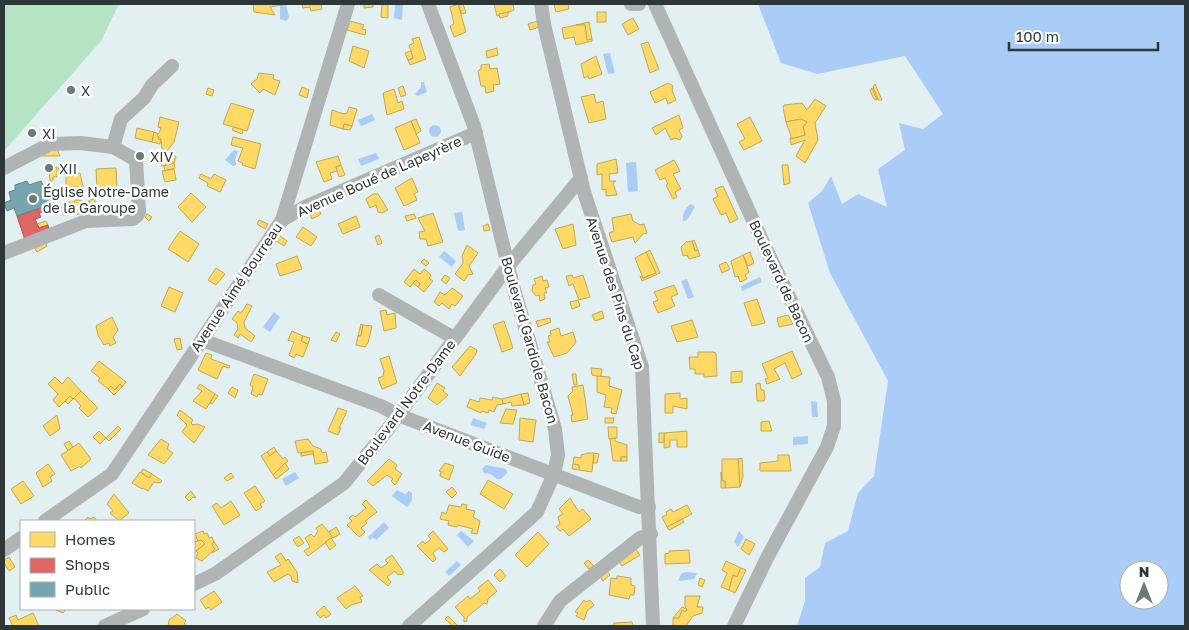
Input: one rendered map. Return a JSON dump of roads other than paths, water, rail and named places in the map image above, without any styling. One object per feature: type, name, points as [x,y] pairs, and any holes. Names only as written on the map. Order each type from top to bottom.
[{"type":"street","name":"Avenue Aimé Bourreau","points":[[46,520],[112,474],[282,220],[348,4]]},
{"type":"street","name":"Boulevard Gardiole Bacon","points":[[409,626],[537,512],[554,474],[558,454],[555,428],[509,265],[476,133],[428,4]]},
{"type":"street","name":"Avenue des Pins du Cap","points":[[541,4],[544,24],[581,178],[609,272],[642,367],[651,534]]},
{"type":"street","points":[[631,4],[639,4]]},
{"type":"street","name":"Boulevard de Bacon","points":[[656,4],[746,204],[828,377],[834,401],[834,426],[827,447],[766,558],[734,626]]},
{"type":"street","points":[[114,147],[121,119],[144,98],[152,85],[172,66]]},
{"type":"street","name":"Avenue Boué de Lapeyrère","points":[[282,220],[305,207],[476,133]]},
{"type":"street","points":[[4,168],[50,144],[81,142],[114,147],[136,160],[140,212],[133,219],[86,221],[4,252]]},
{"type":"street","name":"Boulevard Notre-Dame","points":[[195,584],[215,574],[344,483],[398,415],[509,265],[581,178]]},
{"type":"street","points":[[379,294],[454,338]]},
{"type":"street","name":"Avenue Guide","points":[[202,340],[372,403],[398,415],[639,507],[649,508]]},
{"type":"street","points":[[544,626],[560,600],[640,538],[651,534],[653,626]]},
{"type":"street","points":[[4,550],[20,539]]},
{"type":"street","points":[[105,626],[122,623],[142,610]]},
{"type":"water","points":[[286,4],[289,18],[286,21],[280,19],[280,5]]},
{"type":"water","points":[[395,4],[403,4],[402,20],[394,18]]},
{"type":"water","points":[[758,4],[1185,4],[1185,626],[797,626],[805,601],[805,578],[820,567],[825,543],[848,531],[858,493],[874,476],[888,381],[830,273],[808,203],[822,191],[831,176],[842,204],[858,194],[887,207],[878,169],[905,150],[899,123],[923,129],[943,114],[905,56],[817,74],[781,63]]},
{"type":"water","points":[[610,53],[615,73],[608,74],[603,54]]},
{"type":"water","points":[[421,82],[424,82],[427,92],[418,96],[415,94],[421,87]]},
{"type":"water","points":[[372,114],[375,120],[361,126],[358,120]]},
{"type":"water","points":[[435,125],[441,131],[435,137],[429,131]]},
{"type":"water","points":[[234,150],[238,151],[235,160],[236,165],[233,166],[225,160]]},
{"type":"water","points":[[376,153],[379,159],[361,166],[358,159]]},
{"type":"water","points":[[636,162],[638,191],[628,192],[626,163]]},
{"type":"water","points":[[691,204],[695,207],[687,220],[683,221],[684,211]]},
{"type":"water","points":[[462,212],[465,230],[458,231],[454,213]]},
{"type":"water","points":[[444,251],[456,261],[452,267],[439,257]]},
{"type":"water","points":[[760,277],[762,282],[742,291],[741,286]]},
{"type":"water","points":[[687,279],[694,297],[688,299],[681,281]]},
{"type":"water","points":[[274,312],[280,317],[270,332],[263,327]]},
{"type":"water","points":[[811,401],[817,402],[818,417],[812,417]]},
{"type":"water","points":[[473,418],[487,423],[484,429],[471,425]]},
{"type":"water","points":[[808,436],[808,444],[793,445],[793,437]]},
{"type":"water","points":[[486,465],[506,469],[507,473],[501,479],[497,479],[490,474],[484,473],[482,469]]},
{"type":"water","points":[[295,472],[299,478],[286,486],[282,479]]},
{"type":"water","points":[[397,490],[405,494],[409,491],[412,493],[412,500],[407,507],[392,496]]},
{"type":"water","points":[[384,522],[389,528],[376,540],[373,537],[370,540],[368,537]]},
{"type":"water","points":[[461,531],[474,541],[468,547],[457,535]]},
{"type":"water","points":[[739,531],[744,537],[738,547],[734,542]]},
{"type":"water","points":[[457,561],[461,565],[449,576],[445,572]]},
{"type":"water","points":[[685,572],[697,573],[694,579],[678,581],[681,574]]},
{"type":"place","name":"X","points":[[71,90]]},
{"type":"place","name":"XI","points":[[32,133]]},
{"type":"place","name":"XIV","points":[[140,156]]},
{"type":"place","name":"XII","points":[[49,168]]},
{"type":"place","name":"Église Notre-Dame de la Garoupe","points":[[33,199]]}]
